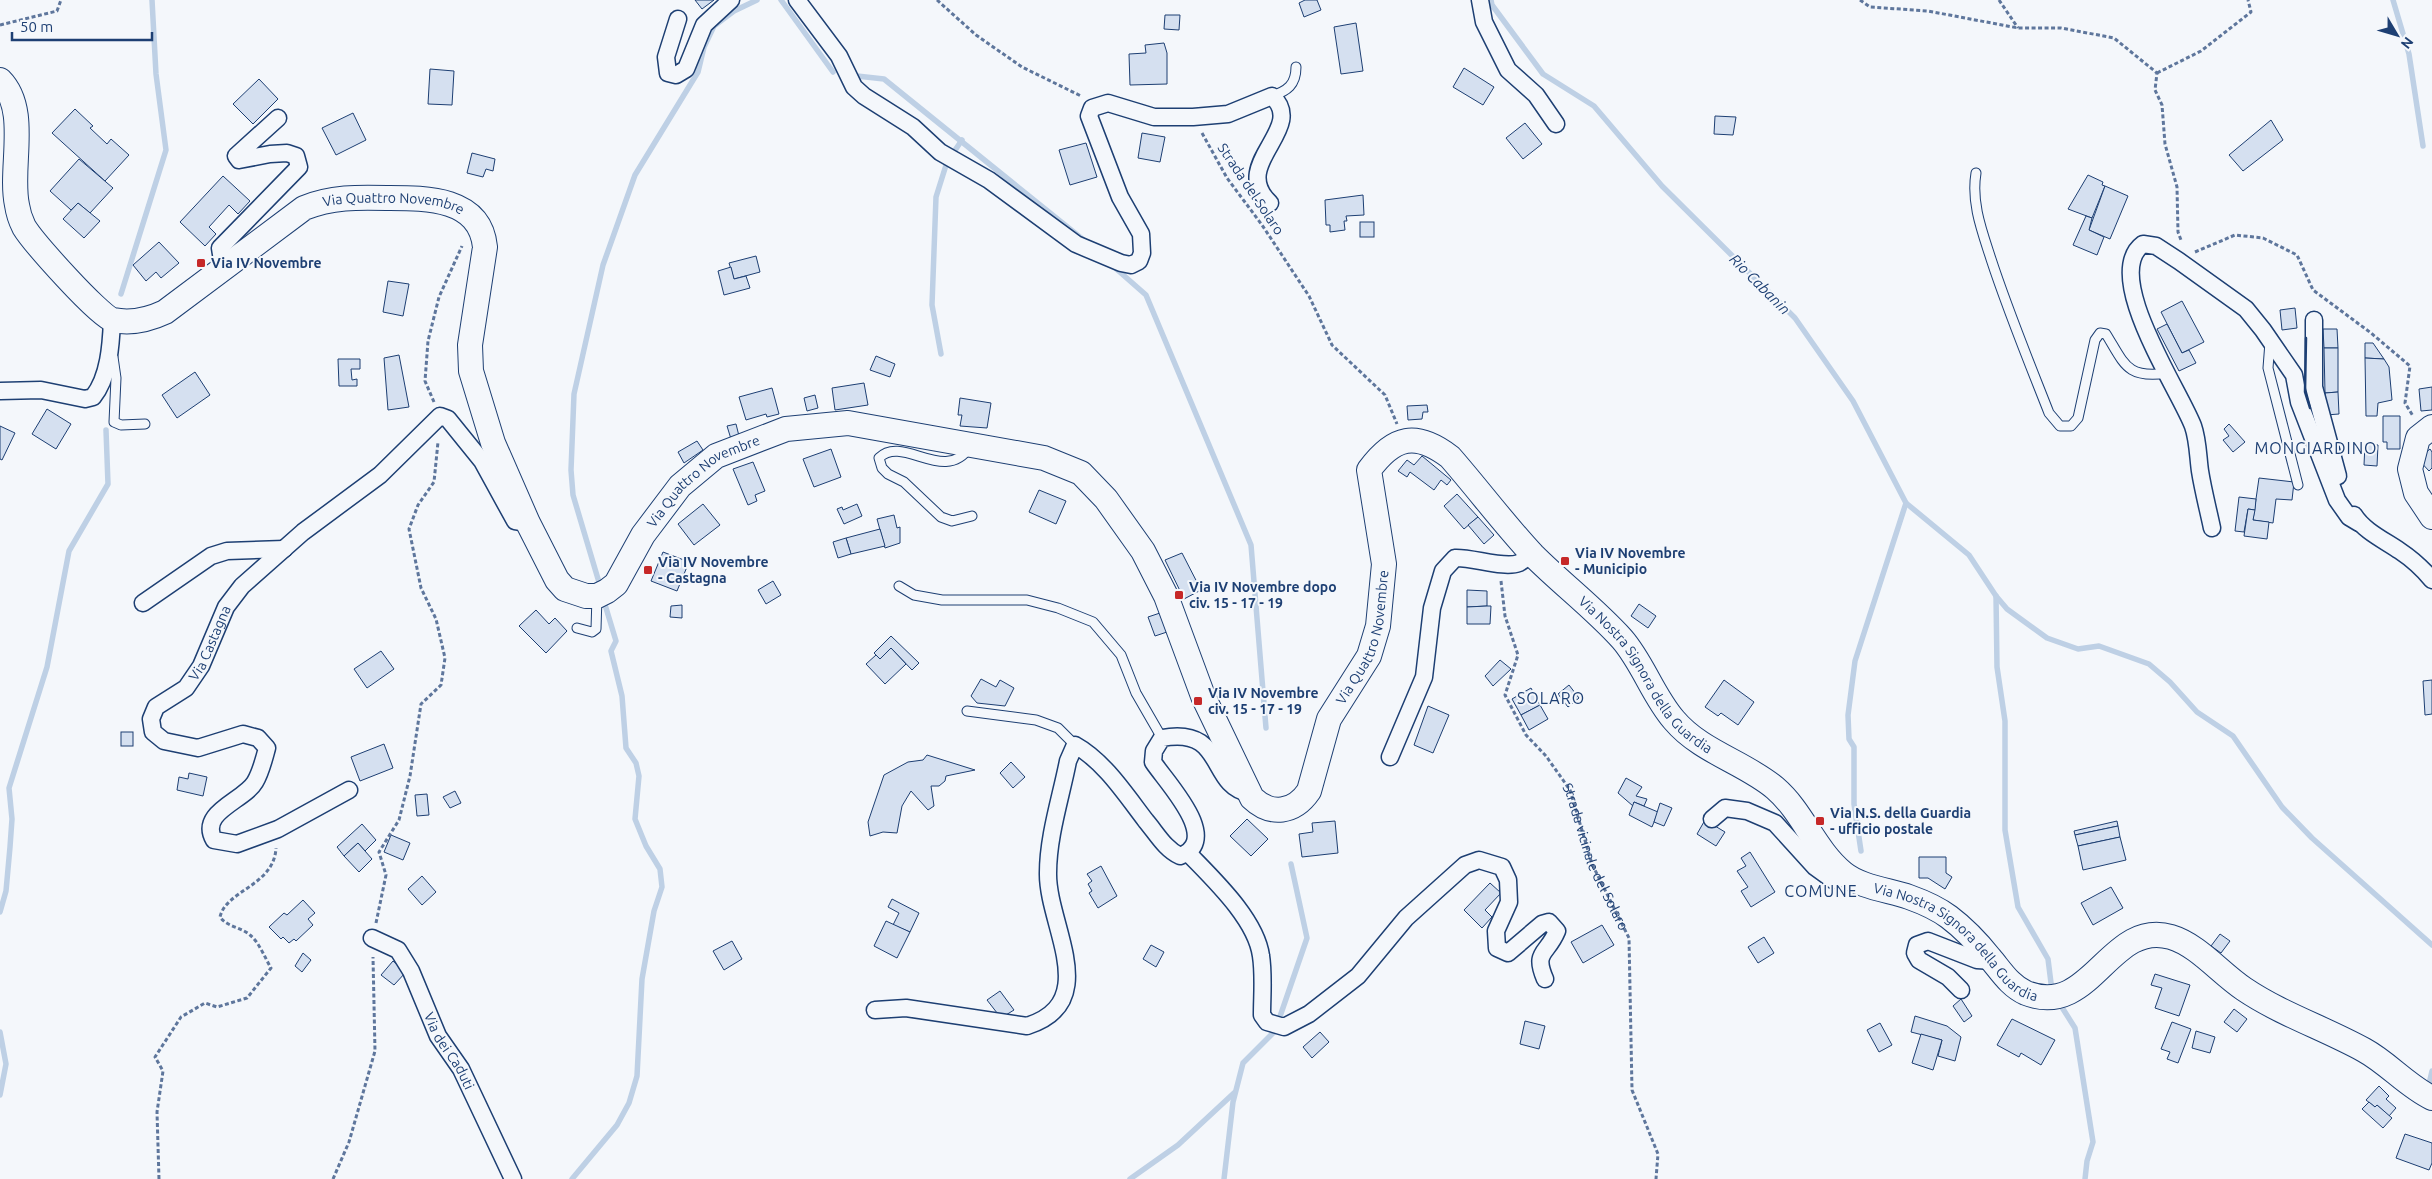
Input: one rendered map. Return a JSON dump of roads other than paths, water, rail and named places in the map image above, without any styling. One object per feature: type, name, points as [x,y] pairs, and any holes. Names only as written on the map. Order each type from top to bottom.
[{"type":"main road","points":[[0,80],[15,106],[14,177],[17,205],[23,225],[34,241],[98,310],[112,320]]},
{"type":"main road","name":"Via Quattro Novembre","points":[[112,320],[146,320],[165,312],[304,208],[321,201],[359,197],[428,198],[450,204],[463,210],[474,221],[484,237],[485,247],[470,345],[471,371],[493,444],[528,523],[557,580],[565,589],[575,594],[605,591],[643,535],[680,486],[716,456],[786,429],[848,423],[1044,458],[1081,473],[1106,499],[1143,551],[1166,596],[1203,696],[1249,793],[1260,806],[1270,810],[1282,810],[1293,807],[1302,801],[1309,791],[1329,719],[1369,656],[1380,613],[1384,564],[1369,470],[1382,453],[1404,441],[1414,440],[1434,444],[1450,457]]},
{"type":"main road","points":[[2425,432],[2410,470],[2416,494],[2432,517]]},
{"type":"main road","name":"Via Nostra Signora della Guardia","points":[[1450,457],[1532,553],[1623,641],[1674,721],[1699,742],[1757,775],[1777,790],[1793,808],[1822,854],[1846,876],[1935,908],[1969,934],[1993,961],[2004,977],[2021,991],[2042,999],[2066,994],[2083,985],[2127,943],[2145,934],[2170,936],[2187,945],[2241,987],[2269,1005],[2366,1051],[2432,1098]]},
{"type":"street","points":[[678,19],[666,57],[668,73],[676,76],[686,69],[704,25],[731,0]]},
{"type":"street","points":[[797,0],[839,56],[854,86],[864,96],[913,127],[940,152],[990,180],[1076,244],[1121,263],[1131,265],[1139,261],[1142,253],[1141,234],[1113,181],[1089,116],[1092,108],[1108,103],[1154,117],[1193,117],[1228,114],[1272,96],[1279,103],[1283,116],[1278,130],[1259,164],[1257,182],[1264,197],[1270,203]]},
{"type":"street","points":[[1480,0],[1484,22],[1508,70],[1536,95],[1556,124]]},
{"type":"street","points":[[224,267],[220,248],[299,167],[296,156],[287,153],[239,160],[236,156],[278,118]]},
{"type":"street","points":[[2212,528],[2202,484],[2193,427],[2168,373],[2148,338],[2133,294],[2131,260],[2136,249],[2143,244],[2156,246],[2246,309],[2270,339],[2294,375],[2299,402],[2336,500],[2349,517],[2402,552],[2423,569],[2432,580]]},
{"type":"street","points":[[0,391],[48,390],[85,399],[93,397],[100,388],[111,344],[112,320]]},
{"type":"street","points":[[2314,320],[2314,388],[2344,499],[2359,523]]},
{"type":"street","name":"Via Castagna","points":[[349,790],[278,829],[237,844],[214,840],[209,833],[210,824],[216,815],[255,783],[267,748],[258,738],[243,734],[198,748],[164,741],[153,732],[151,719],[156,707],[186,688],[201,666],[226,607],[242,586],[284,549],[380,475],[440,416],[448,419],[482,462],[515,521],[528,523]]},
{"type":"street","points":[[143,603],[211,556],[227,551],[284,549]]},
{"type":"street","points":[[1390,756],[1424,677],[1432,608],[1444,571],[1454,558],[1467,557],[1481,562],[1518,564],[1532,553]]},
{"type":"street","points":[[875,1010],[906,1008],[1027,1026],[1042,1021],[1052,1014],[1060,1003],[1066,987],[1068,963],[1049,897],[1048,872],[1068,761],[1075,745],[1098,764],[1127,796],[1170,851],[1180,856],[1188,853],[1193,847],[1197,832],[1185,805],[1153,762],[1154,750],[1162,738],[1190,736],[1208,748],[1231,785],[1239,791],[1249,793]]},
{"type":"street","points":[[1712,819],[1725,808],[1746,811],[1774,823],[1815,867],[1833,880],[1846,876]]},
{"type":"street","points":[[1188,853],[1227,894],[1239,910],[1255,938],[1261,956],[1262,1015],[1267,1022],[1284,1027],[1309,1014],[1358,976],[1406,918],[1443,883],[1465,864],[1480,860],[1502,867],[1508,880],[1509,902],[1496,931],[1497,948],[1508,952],[1542,924],[1549,922],[1557,931],[1552,942],[1542,954],[1539,964],[1545,979]]},
{"type":"street","name":"Via dei Caduti","points":[[372,938],[398,950],[411,971],[438,1036],[461,1069],[513,1179]]},
{"type":"street","points":[[1961,990],[1948,976],[1919,960],[1914,953],[1917,945],[1928,941],[1977,960],[1993,961]]},
{"type":"lane","points":[[1272,96],[1286,91],[1293,84],[1296,67]]},
{"type":"lane","points":[[1976,173],[1973,190],[1978,220],[2004,299],[2049,413],[2060,426],[2072,426],[2078,418],[2095,340],[2100,333],[2106,334],[2122,360],[2132,371],[2147,376],[2168,373]]},
{"type":"lane","points":[[2270,339],[2268,368],[2298,485]]},
{"type":"lane","points":[[111,344],[116,378],[114,422],[121,425],[145,424]]},
{"type":"lane","points":[[972,445],[958,460],[945,462],[893,451],[884,453],[879,458],[882,468],[888,474],[904,482],[941,517],[952,520],[972,516]]},
{"type":"lane","points":[[899,586],[914,594],[942,600],[1027,600],[1058,608],[1093,622],[1120,655],[1136,693],[1162,738]]},
{"type":"lane","points":[[576,628],[592,632],[596,629],[605,591]]},
{"type":"lane","points":[[966,711],[1036,720],[1058,728],[1075,745]]},
{"type":"waterway","points":[[121,294],[166,150],[156,74],[152,0]]},
{"type":"waterway","points":[[601,589],[573,495],[571,470],[574,394],[603,265],[635,175],[698,72],[704,47],[714,26],[734,11],[757,0]]},
{"type":"waterway","points":[[781,0],[833,72]]},
{"type":"waterway","name":"Rio Cabanin","points":[[1491,0],[1492,5],[1543,74],[1594,106],[1662,186],[1795,318],[1853,401],[1906,503],[1969,555],[1996,596],[2007,609],[2047,638],[2078,649],[2099,646],[2149,664],[2170,682],[2197,712],[2233,736],[2282,807],[2312,838],[2432,945]]},
{"type":"waterway","points":[[2393,0],[2409,54],[2423,146]]},
{"type":"waterway","points":[[857,76],[884,79],[1086,242]]},
{"type":"waterway","points":[[941,354],[932,305],[936,197],[947,162],[962,140]]},
{"type":"waterway","points":[[1113,266],[1146,295],[1251,545],[1266,728]]},
{"type":"waterway","points":[[0,912],[6,891],[10,847],[12,819],[9,788],[47,667],[69,551],[108,484],[106,430]]},
{"type":"waterway","points":[[1861,851],[1854,804],[1854,747],[1849,739],[1848,715],[1855,661],[1906,503]]},
{"type":"waterway","points":[[1996,596],[1997,667],[2005,721],[2005,830],[2018,907],[2048,959],[2052,991]]},
{"type":"waterway","points":[[572,1179],[617,1125],[629,1103],[637,1076],[642,979],[654,911],[662,887],[660,869],[646,846],[635,819],[639,776],[636,763],[626,748],[622,696],[611,651],[616,641],[603,598]]},
{"type":"waterway","points":[[1224,1179],[1233,1102],[1243,1063],[1275,1031],[1307,938],[1291,864]]},
{"type":"waterway","points":[[2058,1001],[2075,1028],[2093,1142],[2087,1161],[2085,1179]]},
{"type":"waterway","points":[[0,1032],[6,1064],[0,1095]]},
{"type":"waterway","points":[[2432,1071],[2429,1084],[2432,1087]]},
{"type":"waterway","points":[[1130,1179],[1178,1145],[1234,1093]]},
{"type":"place","name":"Via IV Novembre","points":[[201,263]]},
{"type":"place","name":"Via IV Novembre - Municipio","points":[[1565,561]]},
{"type":"place","name":"Via IV Novembre - Castagna","points":[[648,570]]},
{"type":"place","name":"Via IV Novembre dopo civ. 15 - 17 - 19","points":[[1179,595]]},
{"type":"place","name":"Via IV Novembre civ. 15 - 17 - 19","points":[[1198,701]]},
{"type":"place","name":"Via N.S. della Guardia - ufficio postale","points":[[1820,821]]},
{"type":"district","name":"MONGIARDINO","points":[[2316,448]]},
{"type":"district","name":"SOLARO","points":[[1551,698]]},
{"type":"district","name":"COMUNE","points":[[1821,891]]}]
